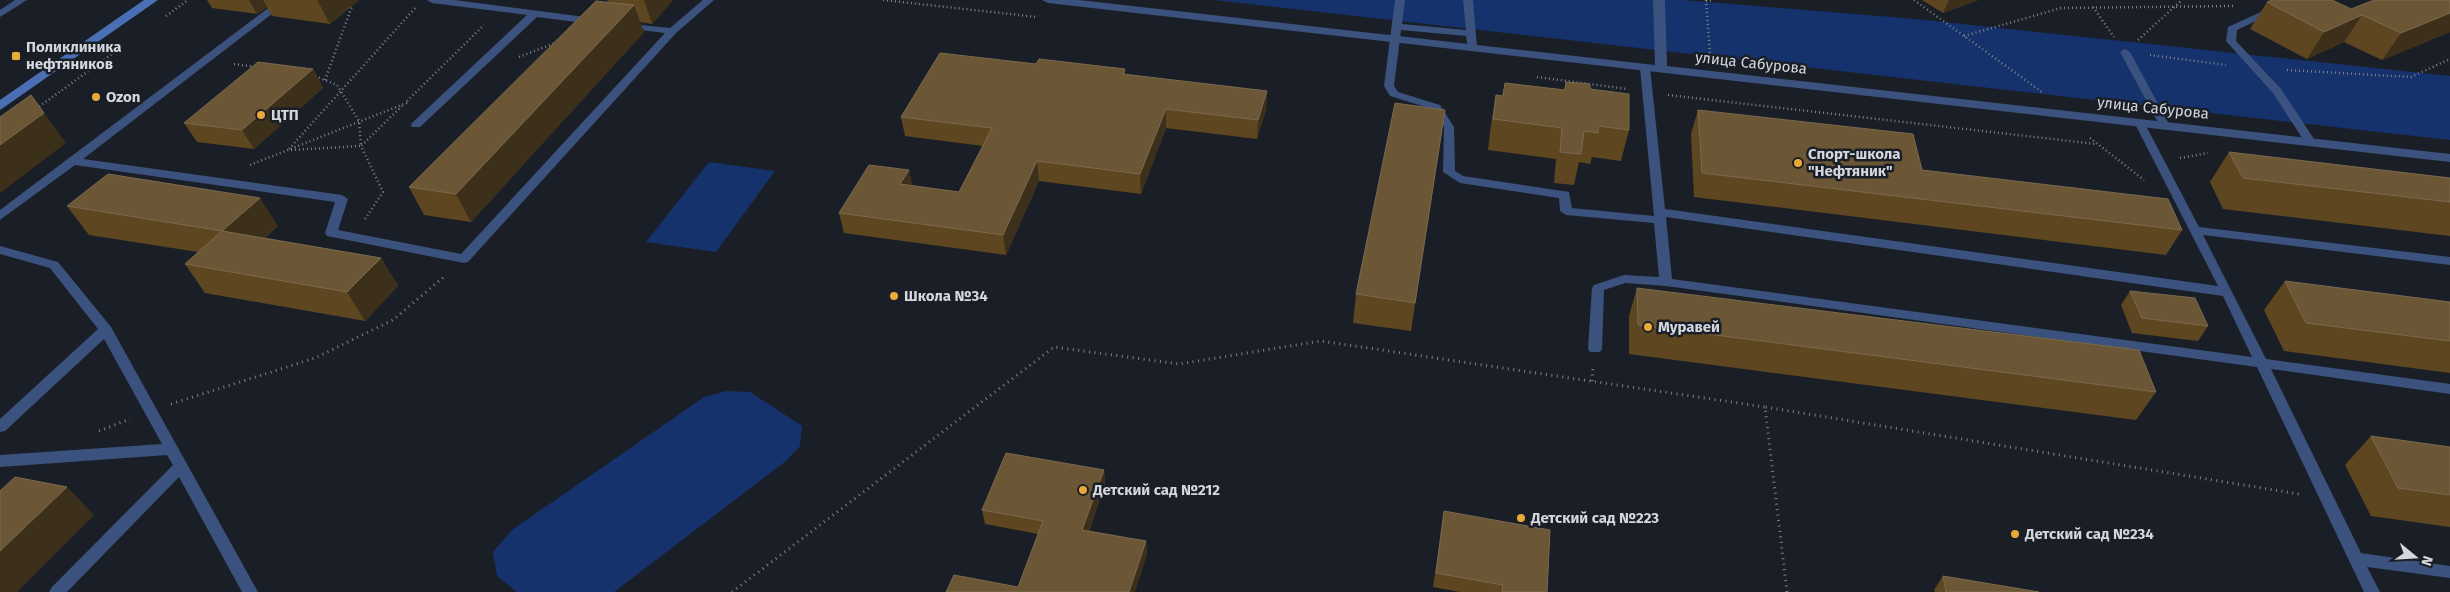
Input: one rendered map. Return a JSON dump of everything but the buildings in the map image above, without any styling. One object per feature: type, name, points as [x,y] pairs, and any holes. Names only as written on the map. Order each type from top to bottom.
[{"type":"street","points":[[0,106],[152,0]]},
{"type":"street","name":"улица Сабурова","points":[[1048,0],[1096,3],[1645,68],[2450,158]]},
{"type":"street","points":[[1659,0],[1661,69]]},
{"type":"lane","points":[[0,14],[22,0]]},
{"type":"lane","points":[[0,216],[285,0]]},
{"type":"lane","points":[[432,0],[672,31]]},
{"type":"lane","points":[[72,161],[342,199],[331,233],[464,259],[672,31],[709,0]]},
{"type":"lane","points":[[1400,0],[1389,86],[1394,94],[1436,107],[1449,127],[1449,172],[1460,179],[1565,195],[1566,211],[1660,216],[2227,292]]},
{"type":"lane","points":[[1468,0],[1472,47]]},
{"type":"lane","points":[[2284,5],[2232,28],[2231,41],[2277,91],[2310,142]]},
{"type":"lane","points":[[416,125],[535,13]]},
{"type":"lane","points":[[1396,26],[1471,34]]},
{"type":"lane","points":[[2125,52],[2165,126]]},
{"type":"lane","points":[[1645,68],[1666,282]]},
{"type":"lane","points":[[2139,122],[2227,292],[2372,592]]},
{"type":"lane","points":[[2194,230],[2450,261]]},
{"type":"lane","points":[[0,250],[54,265],[106,330],[250,592]]},
{"type":"lane","points":[[1595,349],[1598,288],[1624,279],[1666,282],[2450,388]]},
{"type":"lane","points":[[0,427],[106,330]]},
{"type":"lane","points":[[0,461],[172,449]]},
{"type":"lane","points":[[57,592],[182,466]]},
{"type":"lane","points":[[2356,559],[2450,572]]},
{"type":"path","points":[[165,17],[188,0]]},
{"type":"path","points":[[325,80],[352,6],[352,0]]},
{"type":"path","points":[[312,74],[337,86],[340,92],[360,121],[361,146],[288,150],[334,99],[340,92],[422,0]]},
{"type":"path","points":[[1712,75],[1706,0],[1714,0]]},
{"type":"path","points":[[1914,0],[2043,92]]},
{"type":"path","points":[[2125,52],[2182,0]]},
{"type":"path","points":[[2234,0],[2234,5]]},
{"type":"path","points":[[1964,36],[2061,8],[2234,5],[2256,17]]},
{"type":"path","points":[[2092,7],[2125,52],[2256,68],[2411,77],[2450,59]]},
{"type":"path","points":[[31,112],[118,50]]},
{"type":"path","points":[[206,60],[263,68]]},
{"type":"path","points":[[2064,114],[2096,144],[2152,186]]},
{"type":"path","points":[[95,432],[150,411],[316,358],[393,320],[464,259]]},
{"type":"path","points":[[732,592],[1054,347],[1179,364],[1321,340],[1765,407],[2325,498]]},
{"type":"path","points":[[1765,407],[1787,592]]},
{"type":"shaded area","points":[[1214,0],[1683,0],[1915,19],[2450,76],[2450,140]]},
{"type":"shaded area","points":[[709,162],[775,171],[716,252],[646,242]]},
{"type":"shaded area","points":[[727,391],[750,392],[802,426],[800,446],[786,461],[614,592],[517,592],[497,576],[493,552],[512,530],[704,397]]},
{"type":"place","name":"Поликлиника нефтяников","points":[[16,56]]},
{"type":"place","name":"Ozon","points":[[96,97]]},
{"type":"place","name":"ЦТП","points":[[261,115]]},
{"type":"place","name":"Спорт-школа \"Нефтяник\"","points":[[1798,163]]},
{"type":"place","name":"Школа №34","points":[[894,296]]},
{"type":"place","name":"Муравей","points":[[1648,327]]},
{"type":"place","name":"Детский сад №212","points":[[1083,490]]},
{"type":"place","name":"Детский сад №223","points":[[1521,518]]},
{"type":"place","name":"Детский сад №234","points":[[2015,534]]}]
